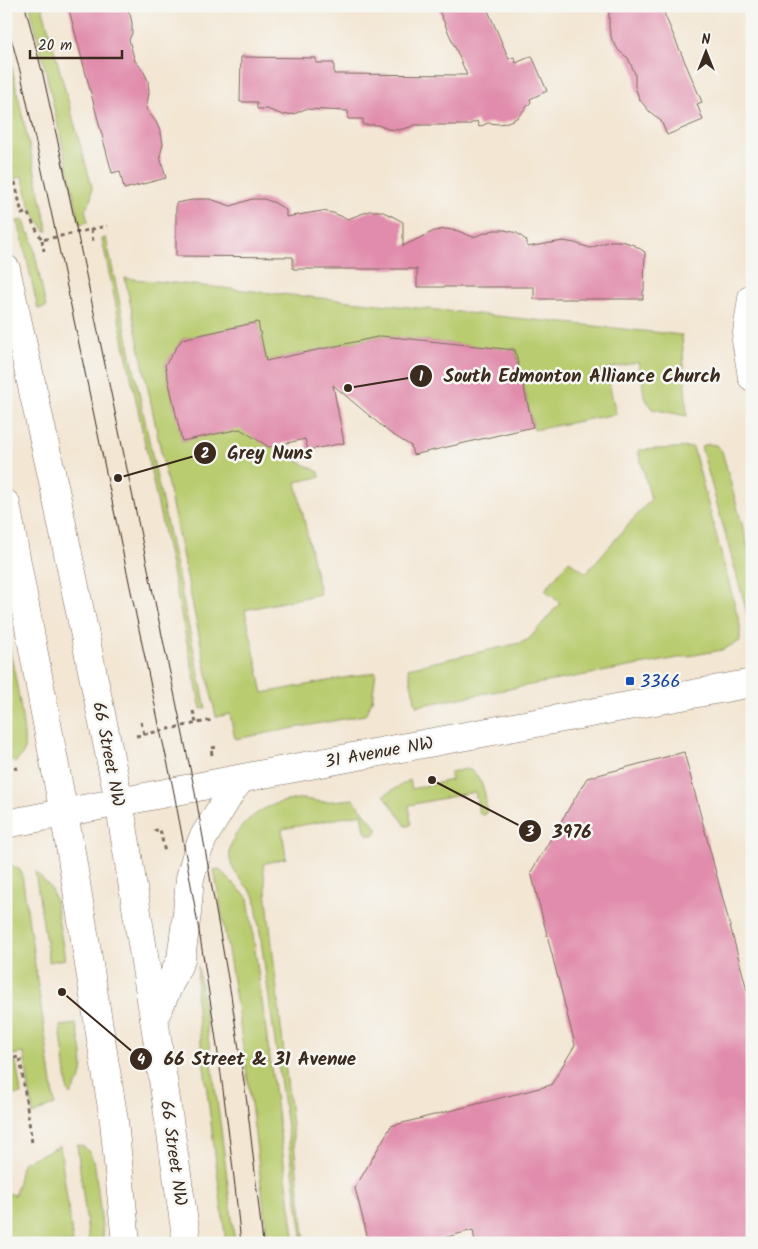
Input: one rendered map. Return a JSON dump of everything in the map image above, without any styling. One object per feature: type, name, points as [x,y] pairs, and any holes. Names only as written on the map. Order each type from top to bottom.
[{"type":"main road","name":"66 Street NW","points":[[6,269],[55,490],[119,801],[154,1018],[187,1243]]},
{"type":"main road","points":[[752,298],[746,340],[752,377]]},
{"type":"main road","points":[[6,504],[64,812],[114,1121],[126,1243]]},
{"type":"main road","name":"31 Avenue NW","points":[[6,824],[752,682]]},
{"type":"main road","points":[[154,1018],[181,959],[190,878],[197,853],[203,838],[241,779]]},
{"type":"path","points":[[15,182],[22,214],[27,212],[42,240],[44,251]]},
{"type":"path","points":[[42,240],[107,226]]},
{"type":"path","points":[[91,230],[93,241]]},
{"type":"path","points":[[193,711],[196,723]]},
{"type":"path","points":[[136,736],[212,720]]},
{"type":"path","points":[[141,722],[144,734]]},
{"type":"path","points":[[212,755],[211,748],[218,747]]},
{"type":"path","points":[[6,769],[19,768]]},
{"type":"path","points":[[153,831],[160,829],[166,857]]},
{"type":"path","points":[[6,1059],[20,1057],[32,1143]]},
{"type":"green space","points":[[30,6],[42,6],[92,187],[91,200],[85,209],[88,222],[80,224],[45,68]]},
{"type":"green space","points":[[6,46],[48,231],[45,231],[31,209],[22,176],[7,182],[6,179]]},
{"type":"green space","points":[[24,220],[28,234],[31,234],[46,307],[38,309],[17,221]]},
{"type":"green space","points":[[106,238],[206,708],[201,709],[102,239]]},
{"type":"green space","points":[[125,278],[682,335],[687,416],[652,409],[644,396],[638,362],[606,369],[616,414],[534,430],[515,348],[504,351],[503,349],[382,336],[266,361],[258,322],[182,339],[165,365],[182,441],[250,426],[267,445],[319,472],[320,477],[296,482],[320,594],[245,610],[263,693],[376,672],[372,701],[365,715],[235,739],[230,714],[216,717]]},
{"type":"green space","points":[[716,445],[722,451],[752,561],[752,624],[750,624],[701,446]]},
{"type":"green space","points":[[693,447],[740,625],[740,641],[722,650],[416,706],[408,668],[520,643],[529,639],[560,603],[545,590],[569,561],[586,573],[651,499],[638,450]]},
{"type":"green space","points":[[6,631],[19,695],[24,732],[23,754],[15,763],[11,759],[6,760]]},
{"type":"green space","points":[[467,769],[477,775],[483,787],[486,813],[483,815],[479,813],[475,792],[409,805],[411,824],[406,826],[384,795],[410,780],[412,789],[451,780],[450,772]]},
{"type":"green space","points":[[297,799],[322,802],[353,799],[377,828],[374,835],[368,835],[365,831],[362,814],[282,829],[286,858],[263,864],[305,1243],[303,1243],[255,897],[234,870],[230,857],[230,847],[234,838],[246,822],[262,810],[273,805]]},
{"type":"green space","points":[[6,862],[20,870],[22,874],[55,1105],[33,1115],[24,1053],[6,1056]]},
{"type":"green space","points":[[219,869],[248,898],[295,1243],[268,1243],[244,1056],[214,870]]},
{"type":"green space","points":[[35,871],[50,887],[55,900],[65,959],[49,962]]},
{"type":"green space","points":[[198,966],[235,1243],[226,1243],[198,1019],[196,999]]},
{"type":"green space","points":[[76,1024],[83,1064],[81,1077],[70,1095],[60,1026]]},
{"type":"green space","points":[[16,1061],[21,1094],[6,1096],[6,1062]]},
{"type":"green space","points":[[77,1145],[87,1149],[95,1166],[104,1243],[89,1243]]},
{"type":"green space","points":[[60,1146],[73,1243],[6,1243],[6,1193],[15,1195],[22,1163]]},
{"type":"building","points":[[68,6],[126,6],[132,23],[132,33],[129,40],[135,61],[143,70],[148,81],[149,93],[146,109],[156,122],[161,133],[163,144],[160,156],[166,178],[124,189],[120,171],[112,173]]},
{"type":"building","points":[[437,6],[486,6],[509,59],[514,57],[516,63],[532,56],[547,91],[530,99],[531,102],[519,116],[505,123],[488,123],[479,127],[477,121],[468,125],[414,125],[399,130],[388,129],[378,125],[363,125],[363,119],[348,119],[348,111],[305,109],[294,114],[283,115],[267,109],[257,109],[257,102],[240,102],[241,57],[316,58],[316,63],[334,63],[334,74],[467,75]]},
{"type":"building","points":[[609,6],[661,6],[702,102],[697,104],[703,120],[667,135],[661,121],[640,100],[635,87],[635,74],[628,58],[619,51],[612,40],[609,28]]},
{"type":"building","points":[[210,199],[231,206],[252,199],[264,199],[286,210],[286,217],[322,211],[348,219],[369,211],[381,211],[403,222],[403,246],[434,231],[446,229],[473,237],[494,230],[505,230],[517,233],[527,241],[527,247],[563,241],[590,248],[610,241],[622,241],[634,245],[645,252],[643,299],[534,299],[534,287],[417,287],[417,269],[293,269],[293,257],[176,256],[176,203]]},
{"type":"building","points":[[258,322],[266,361],[382,336],[515,350],[533,427],[413,455],[411,446],[390,433],[333,385],[344,443],[308,450],[305,439],[269,447],[240,429],[182,441],[165,365],[182,339]]},
{"type":"building","points":[[684,752],[752,1009],[752,1243],[475,1243],[473,1230],[424,1243],[369,1243],[355,1188],[391,1126],[551,1085],[575,1045],[531,872],[587,778]]},
{"type":"tram line","points":[[25,6],[61,156],[194,787],[231,995],[247,1103],[263,1243]]},
{"type":"tram line","points":[[6,19],[21,75],[54,225],[174,793],[213,1017],[241,1243]]},
{"type":"place","name":"South Edmonton Alliance Church","points":[[348,388]]},
{"type":"place","name":"Grey Nuns","points":[[118,478]]},
{"type":"place","name":"3366","points":[[630,681]]},
{"type":"place","name":"3976","points":[[432,780]]},
{"type":"place","name":"66 Street & 31 Avenue","points":[[62,992]]}]
